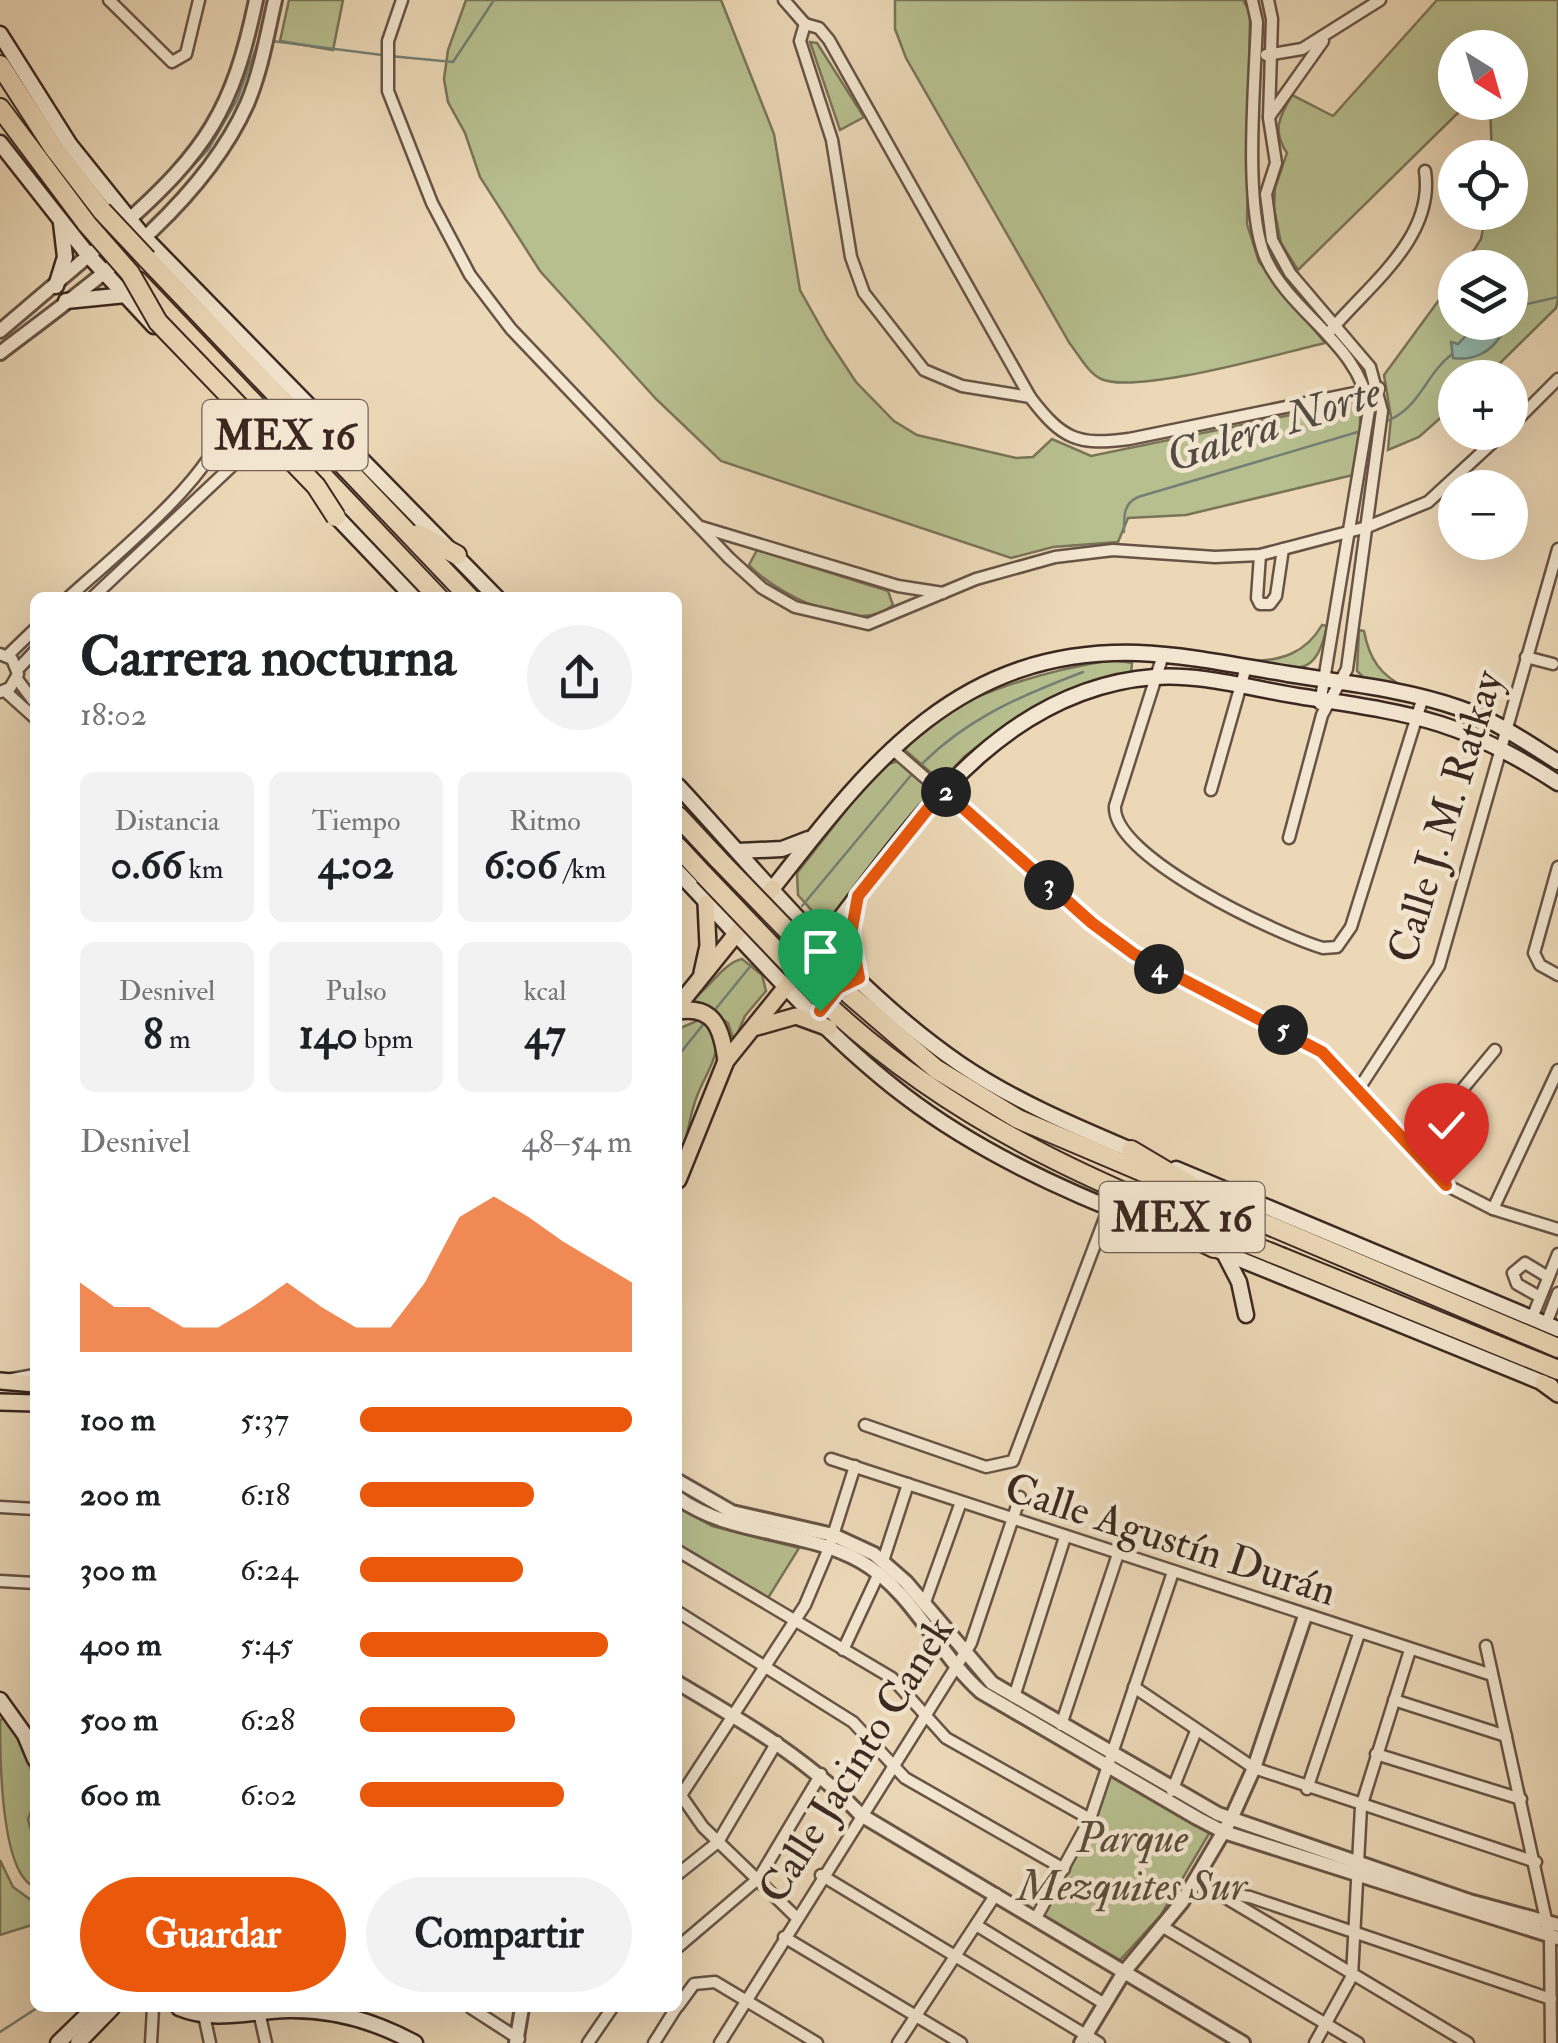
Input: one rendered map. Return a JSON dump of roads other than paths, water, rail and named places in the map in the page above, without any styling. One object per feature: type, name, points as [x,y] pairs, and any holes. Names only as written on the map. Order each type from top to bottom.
[{"type":"highway","name":"MEX 16","points":[[0,65],[53,147],[102,211],[464,592]]},
{"type":"highway","name":"MEX 16","points":[[0,108],[87,224],[130,273],[434,592]]},
{"type":"highway","points":[[130,273],[158,322],[316,486],[336,516]]},
{"type":"highway","points":[[126,295],[156,310],[394,559],[415,572]]},
{"type":"highway","points":[[316,414],[364,487]]},
{"type":"highway","points":[[404,527],[457,556]]},
{"type":"highway","name":"MEX 16","points":[[682,820],[850,995],[936,1069],[1018,1120],[1558,1348]]},
{"type":"highway","name":"MEX 16","points":[[682,851],[828,1019],[988,1128],[1088,1178],[1554,1384]]},
{"type":"highway","points":[[1131,1150],[1246,1219]]},
{"type":"highway","points":[[1088,1178],[1126,1204],[1218,1250]]},
{"type":"main road","points":[[0,34],[70,145],[143,236],[491,592]]},
{"type":"main road","points":[[0,143],[89,256],[228,407],[408,592]]},
{"type":"main road","points":[[56,286],[65,257],[60,222]]},
{"type":"main road","points":[[66,300],[126,295]]},
{"type":"main road","points":[[682,1004],[813,836],[890,747],[956,698],[1024,670],[1094,655],[1162,655],[1340,682],[1423,698],[1507,730],[1558,762]]},
{"type":"main road","points":[[682,1170],[726,1062],[943,790],[972,760],[1029,718],[1104,686],[1157,676],[1324,705],[1418,714],[1502,746],[1558,783]]},
{"type":"main road","points":[[682,790],[859,978],[972,1072],[1026,1104],[1545,1324]]},
{"type":"main road","points":[[682,865],[714,897],[730,894],[740,882],[740,859],[702,812]]},
{"type":"main road","points":[[738,851],[782,849],[813,836]]},
{"type":"main road","points":[[682,876],[787,986],[828,1019],[903,1094],[980,1145],[1110,1209],[1554,1384]]},
{"type":"main road","points":[[858,896],[851,934],[859,978]]},
{"type":"main road","points":[[701,978],[708,946],[706,903]]},
{"type":"main road","points":[[828,1019],[838,988],[859,978]]},
{"type":"main road","points":[[682,1010],[710,1016],[722,1030],[726,1062]]},
{"type":"main road","points":[[754,1028],[796,1016],[828,1019]]},
{"type":"main road","points":[[1218,1250],[1240,1282],[1246,1315]]},
{"type":"main road","points":[[2,1382],[30,1384]]},
{"type":"main road","points":[[0,1402],[30,1404]]},
{"type":"main road","points":[[0,1700],[30,1746]]},
{"type":"main road","points":[[58,2043],[90,2012]]},
{"type":"main road","points":[[79,2043],[108,2012]]},
{"type":"main road","points":[[194,2012],[259,2012]]},
{"type":"main road","points":[[331,2012],[415,2043]]},
{"type":"street","points":[[109,0],[172,62],[186,54],[199,0]]},
{"type":"street","points":[[0,332],[129,220],[190,160],[224,110],[238,76],[256,0]]},
{"type":"street","points":[[0,353],[143,236],[213,162],[236,125],[256,80],[274,0]]},
{"type":"street","points":[[402,0],[388,41],[388,91],[398,124],[452,244],[500,317],[729,558],[762,588],[795,607],[859,624],[894,617],[1003,570],[1084,553],[1152,550],[1215,557],[1282,550],[1368,527],[1428,502],[1484,450]]},
{"type":"street","points":[[784,0],[805,24],[820,28],[829,40],[1030,397],[1056,427],[1090,444],[1379,388]]},
{"type":"street","points":[[1252,0],[1258,22],[1253,200],[1258,237],[1273,272],[1352,364],[1366,392],[1370,423],[1323,680],[1324,705],[1289,838]]},
{"type":"street","points":[[1268,0],[1269,118],[1276,164],[1266,194],[1272,240],[1290,274],[1362,356],[1379,388],[1382,426],[1347,669],[1324,705]]},
{"type":"street","points":[[1256,55],[1302,49],[1380,0]]},
{"type":"street","points":[[805,24],[800,41],[832,140],[851,257],[864,294],[924,370],[962,386],[1030,397]]},
{"type":"street","points":[[1269,118],[1328,34]]},
{"type":"street","points":[[1327,334],[1419,224],[1427,196],[1425,171]]},
{"type":"street","points":[[1528,409],[1558,380]]},
{"type":"street","points":[[74,592],[192,479],[226,433],[228,407]]},
{"type":"street","points":[[98,592],[234,464],[253,456],[275,454]]},
{"type":"street","points":[[701,526],[898,586],[944,593]]},
{"type":"street","points":[[729,558],[742,537]]},
{"type":"street","name":"Calle J. M. Ratkay","points":[[1360,1087],[1439,966],[1558,548]]},
{"type":"street","points":[[1260,555],[1257,598],[1266,605],[1276,596],[1282,550]]},
{"type":"street","points":[[894,617],[898,586]]},
{"type":"street","points":[[30,633],[3,655],[30,695]]},
{"type":"street","points":[[1162,655],[1114,806],[1116,822],[1139,847],[1207,895],[1324,948],[1337,947],[1350,926],[1423,698]]},
{"type":"street","points":[[30,657],[2,692],[30,714]]},
{"type":"street","points":[[1526,657],[1553,664]]},
{"type":"street","points":[[1211,790],[1246,667]]},
{"type":"street","points":[[890,747],[1092,923],[1134,954],[1176,980],[1305,1040],[1360,1087],[1446,1185],[1493,1209],[1558,1229]]},
{"type":"street","points":[[1558,867],[1534,948],[1540,965],[1558,975]]},
{"type":"street","points":[[1412,1150],[1494,1050]]},
{"type":"street","points":[[1493,1209],[1558,1070]]},
{"type":"street","points":[[865,1425],[986,1467],[1013,1461],[1103,1224]]},
{"type":"street","points":[[1545,1324],[1540,1296],[1558,1254]]},
{"type":"street","points":[[1540,1296],[1512,1276],[1525,1263],[1548,1276]]},
{"type":"street","points":[[1545,1324],[1558,1292]]},
{"type":"street","points":[[2,1382],[30,1376]]},
{"type":"street","name":"Calle Agustín Durán","points":[[831,1459],[1492,1675]]},
{"type":"street","points":[[682,1792],[795,1621],[832,1542],[855,1466]]},
{"type":"street","points":[[682,1484],[698,1496],[751,1519],[832,1542],[881,1567],[924,1605],[960,1661],[1110,1760]]},
{"type":"street","points":[[843,1650],[881,1567],[908,1484]]},
{"type":"street","name":"Calle Jacinto Canek","points":[[720,2043],[821,1875],[960,1661],[1020,1497]]},
{"type":"street","points":[[682,1500],[730,1525],[832,1542]]},
{"type":"street","points":[[924,1605],[961,1502]]},
{"type":"street","points":[[0,1507],[30,1509]]},
{"type":"street","points":[[1014,1697],[1065,1537]]},
{"type":"street","points":[[682,1553],[898,1683],[946,1738],[1090,1819]]},
{"type":"street","points":[[1061,1725],[1118,1554]]},
{"type":"street","points":[[881,1567],[995,1702],[1228,1826],[1554,1931]]},
{"type":"street","points":[[1036,1918],[1090,1819],[1173,1572]]},
{"type":"street","points":[[0,1581],[30,1583]]},
{"type":"street","points":[[682,1614],[861,1728],[905,1778],[1064,1869]]},
{"type":"street","points":[[1083,2039],[1124,1972],[1196,1880],[1228,1826],[1254,1768],[1305,1616]]},
{"type":"street","points":[[1307,1789],[1359,1634]]},
{"type":"street","points":[[1486,1646],[1554,1931],[1550,2043]]},
{"type":"street","points":[[1315,2043],[1352,1976],[1361,1807],[1410,1650]]},
{"type":"street","points":[[1134,1686],[1254,1768],[1307,1789],[1536,1862]]},
{"type":"street","points":[[682,1689],[777,1742],[822,1774],[861,1815],[1242,2043]]},
{"type":"street","points":[[1394,1700],[1506,1736]]},
{"type":"street","points":[[1170,1795],[1196,1731]]},
{"type":"street","points":[[682,1871],[718,1842],[777,1742]]},
{"type":"street","points":[[1376,1754],[1521,1799]]},
{"type":"street","points":[[682,1944],[759,1878],[822,1774]]},
{"type":"street","points":[[682,1800],[718,1842],[796,1916]]},
{"type":"street","points":[[821,1875],[1083,2039],[1100,2043]]},
{"type":"street","points":[[1196,1880],[1468,2043]]},
{"type":"street","points":[[1214,1892],[1238,1894],[1551,1999]]},
{"type":"street","points":[[898,2043],[996,1894]]},
{"type":"street","points":[[976,1925],[1104,2003]]},
{"type":"street","points":[[1163,1927],[1358,2043]]},
{"type":"street","points":[[784,1937],[960,2043]]},
{"type":"street","points":[[682,2000],[690,1988],[704,1981],[715,1982],[817,2043]]},
{"type":"street","points":[[152,2043],[154,2012]]},
{"type":"street","points":[[259,2012],[266,2043]]},
{"type":"street","points":[[477,2012],[517,2041],[521,2012]]},
{"type":"street","points":[[588,2043],[609,2012]]},
{"type":"street","points":[[654,2043],[674,2012]]},
{"type":"street","points":[[204,2015],[210,2043]]},
{"type":"waterway","points":[[390,56],[453,62],[494,0]]},
{"type":"waterway","points":[[155,206],[208,150],[237,100],[259,40]]},
{"type":"waterway","points":[[272,41],[382,55]]},
{"type":"waterway","name":"Galera Norte","points":[[1528,304],[1558,297]]},
{"type":"waterway","name":"Galera Norte","points":[[1387,421],[1415,400],[1452,354]]},
{"type":"waterway","name":"Galera Norte","points":[[1124,532],[1127,507],[1138,497],[1361,431]]},
{"type":"waterway","name":"Galera Norte","points":[[918,768],[974,722],[1083,672]]},
{"type":"waterway","name":"Galera Norte","points":[[802,906],[912,774]]},
{"type":"waterway","name":"Galera Norte","points":[[714,1011],[753,963]]},
{"type":"waterway","name":"Galera Norte","points":[[682,1051],[706,1021]]},
{"type":"waterway","name":"Galera Norte","points":[[0,2032],[31,2012]]},
{"type":"park label","name":"Parque Mezquites Sur","points":[[1132,1861]]}]
